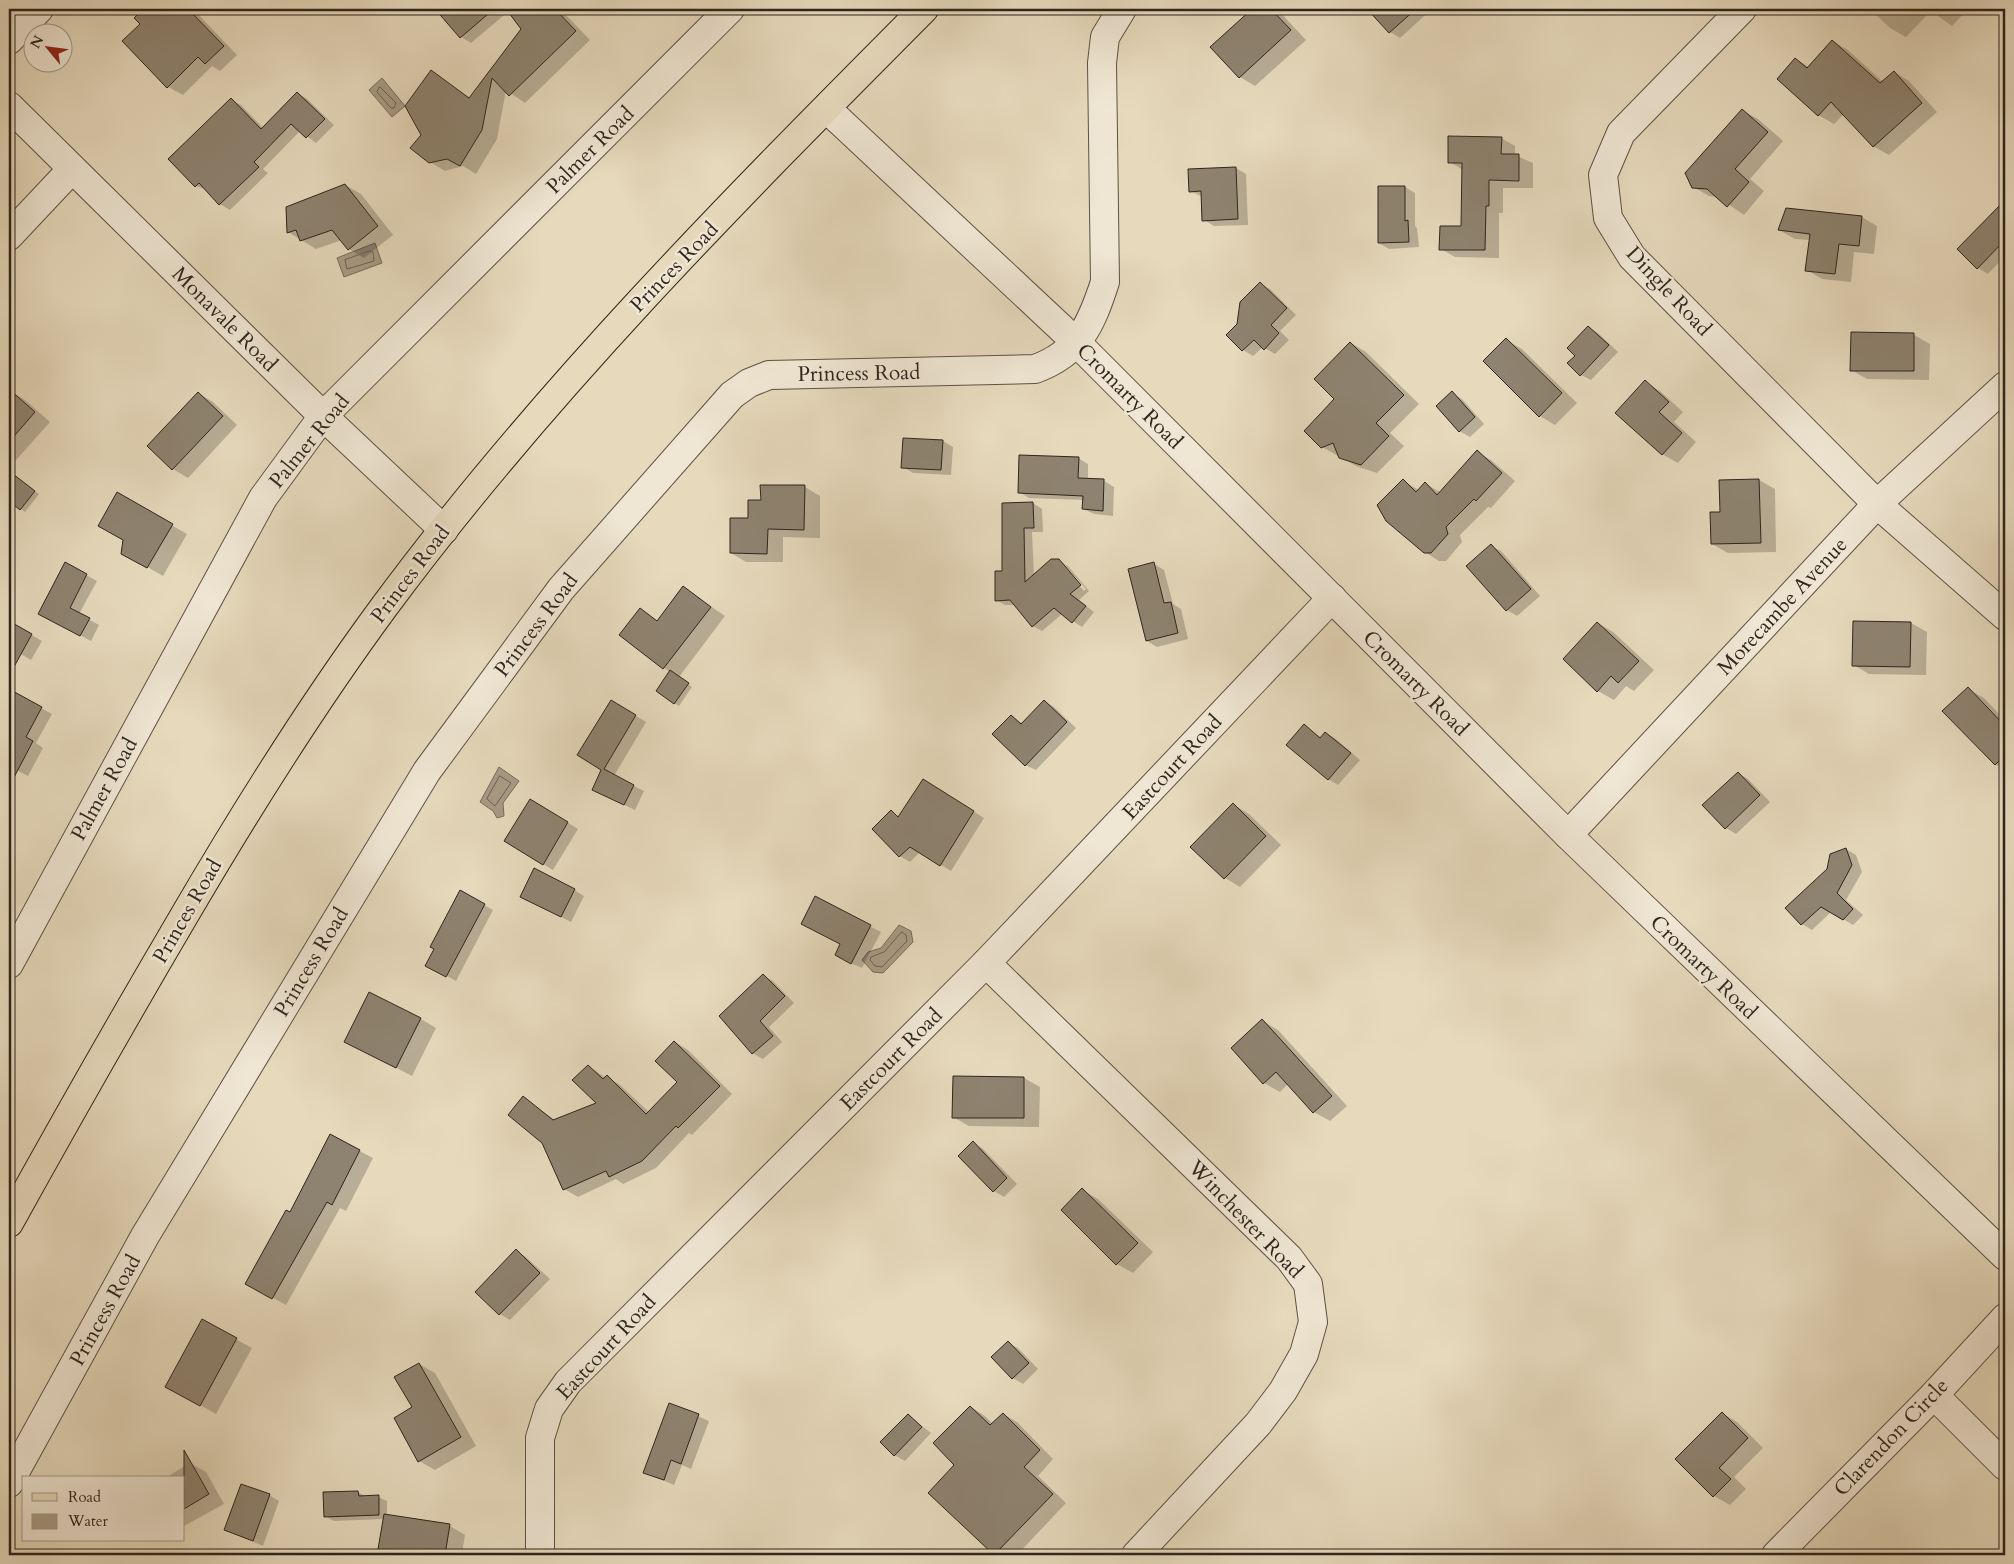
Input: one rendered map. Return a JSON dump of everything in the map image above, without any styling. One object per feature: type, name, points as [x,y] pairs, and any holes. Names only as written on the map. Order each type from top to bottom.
[{"type":"main road","name":"Princes Road","points":[[9,1223],[97,1063],[247,807],[340,669],[444,530],[597,349],[668,272],[924,9]]},
{"type":"street","points":[[9,40],[39,9]]},
{"type":"street","name":"Palmer Road","points":[[9,964],[263,498],[323,416],[730,9]]},
{"type":"street","name":"Princess Road","points":[[9,1483],[145,1236],[427,770],[561,589],[732,395],[749,383],[769,375],[1035,369],[1055,362],[1077,343],[1095,315],[1105,282],[1102,63],[1106,36],[1122,9]]},
{"type":"street","name":"Dingle Road","points":[[1742,9],[1620,133],[1603,175],[1608,218],[1632,257],[1877,504],[2005,616]]},
{"type":"street","name":"Monavale Road","points":[[9,106],[323,416],[444,530]]},
{"type":"street","name":"Cromarty Road","points":[[827,109],[1077,343],[1568,836],[2005,1256]]},
{"type":"street","points":[[9,236],[72,169]]},
{"type":"street","name":"Morecambe Avenue","points":[[1568,836],[1877,504],[2005,386]]},
{"type":"street","name":"Eastcourt Road","points":[[540,1555],[540,1438],[549,1409],[568,1382],[986,963],[1332,598]]},
{"type":"street","name":"Winchester Road","points":[[986,963],[1289,1258],[1308,1284],[1313,1322],[1304,1354],[1283,1391],[1258,1424],[1136,1555]]},
{"type":"street","name":"Clarendon Circle","points":[[1776,1555],[1934,1395],[2005,1318]]},
{"type":"street","points":[[1934,1395],[2005,1466]]},
{"type":"water","points":[[382,78],[405,106],[392,117],[369,90]]},
{"type":"water","points":[[375,243],[382,263],[344,277],[337,258]]},
{"type":"water","points":[[499,767],[519,781],[503,803],[504,816],[497,818],[493,811],[480,802]]},
{"type":"water","points":[[899,925],[911,931],[913,942],[883,973],[873,972],[862,960],[868,952],[881,948]]},
{"type":"building","points":[[143,9],[188,9],[224,46],[205,64],[198,57],[167,88],[122,41],[140,24],[134,18]]},
{"type":"building","points":[[435,9],[494,9],[460,38]]},
{"type":"building","points":[[506,9],[555,9],[576,31],[509,96],[492,78],[482,130],[460,166],[447,159],[429,163],[410,148],[421,135],[405,106],[431,70],[469,98],[521,29]]},
{"type":"building","points":[[1252,9],[1271,9],[1291,30],[1239,78],[1210,47]]},
{"type":"building","points":[[1367,9],[1416,9],[1389,33]]},
{"type":"building","points":[[1832,40],[1880,83],[1894,71],[1922,103],[1873,147],[1831,102],[1818,116],[1777,79],[1795,58],[1807,68]]},
{"type":"building","points":[[297,92],[325,119],[306,138],[291,124],[254,162],[259,167],[219,205],[199,183],[195,187],[168,159],[231,98],[261,129]]},
{"type":"building","points":[[1742,109],[1768,132],[1735,169],[1749,182],[1727,207],[1707,189],[1692,188],[1685,173]]},
{"type":"building","points":[[1448,136],[1502,137],[1501,154],[1519,154],[1519,181],[1489,180],[1489,206],[1486,206],[1485,250],[1439,250],[1440,226],[1461,226],[1462,163],[1448,163]]},
{"type":"building","points":[[1236,167],[1238,219],[1202,221],[1201,191],[1189,192],[1188,169]]},
{"type":"building","points":[[345,184],[378,226],[348,250],[332,230],[300,241],[296,230],[287,233],[286,207]]},
{"type":"building","points":[[1378,186],[1405,186],[1405,221],[1408,220],[1409,242],[1378,243]]},
{"type":"building","points":[[2005,200],[2005,240],[1977,269],[1957,249]]},
{"type":"building","points":[[1786,208],[1862,216],[1859,246],[1839,244],[1835,274],[1805,271],[1810,234],[1778,230]]},
{"type":"building","points":[[1260,282],[1287,308],[1271,325],[1279,333],[1264,350],[1254,340],[1242,351],[1226,335],[1237,324],[1240,302]]},
{"type":"building","points":[[1588,326],[1609,345],[1580,376],[1567,363],[1575,356],[1567,348]]},
{"type":"building","points":[[1851,332],[1914,333],[1914,371],[1850,371]]},
{"type":"building","points":[[1506,338],[1562,393],[1539,417],[1483,361]]},
{"type":"building","points":[[1350,342],[1404,395],[1376,423],[1389,436],[1361,465],[1339,458],[1333,443],[1321,448],[1304,431],[1334,399],[1314,379]]},
{"type":"building","points":[[1645,380],[1669,402],[1659,412],[1682,433],[1662,455],[1615,413]]},
{"type":"building","points":[[9,389],[35,412],[9,442]]},
{"type":"building","points":[[1452,391],[1475,417],[1459,432],[1436,406]]},
{"type":"building","points":[[198,392],[223,416],[172,470],[147,446]]},
{"type":"building","points":[[903,438],[943,440],[941,470],[901,468]]},
{"type":"building","points":[[1477,450],[1502,473],[1476,501],[1474,499],[1446,527],[1448,534],[1431,553],[1424,553],[1386,521],[1377,505],[1403,479],[1416,492],[1425,482],[1437,495]]},
{"type":"building","points":[[1019,455],[1079,457],[1078,478],[1104,479],[1103,511],[1082,509],[1083,496],[1018,493]]},
{"type":"building","points":[[9,471],[35,491],[20,510],[9,501]]},
{"type":"building","points":[[1759,479],[1761,543],[1711,544],[1710,512],[1720,512],[1719,480]]},
{"type":"building","points":[[760,485],[805,485],[804,530],[768,529],[767,554],[730,553],[730,518],[748,518],[748,500],[761,500]]},
{"type":"building","points":[[117,492],[173,524],[147,568],[121,554],[123,540],[98,526]]},
{"type":"building","points":[[1033,502],[1034,528],[1024,528],[1025,582],[1051,559],[1059,559],[1081,585],[1070,594],[1086,606],[1072,623],[1054,608],[1032,627],[1010,600],[995,601],[995,571],[1002,571],[1002,503]]},
{"type":"building","points":[[1491,544],[1531,589],[1506,611],[1466,566]]},
{"type":"building","points":[[65,562],[87,574],[70,608],[90,618],[80,636],[38,614]]},
{"type":"building","points":[[1154,562],[1164,603],[1171,602],[1178,633],[1146,641],[1128,569]]},
{"type":"building","points":[[683,586],[711,607],[663,669],[619,635],[640,608],[657,621]]},
{"type":"building","points":[[9,621],[32,634],[9,676]]},
{"type":"building","points":[[1853,621],[1911,622],[1910,667],[1852,666]]},
{"type":"building","points":[[1597,622],[1639,661],[1618,683],[1611,676],[1597,692],[1563,659]]},
{"type":"building","points":[[670,670],[689,683],[674,704],[656,691]]},
{"type":"building","points":[[1968,687],[2005,726],[2005,755],[1995,765],[1942,711]]},
{"type":"building","points":[[9,689],[42,707],[26,737],[33,741],[9,787]]},
{"type":"building","points":[[611,700],[636,715],[604,769],[634,785],[624,805],[592,790],[601,770],[577,755]]},
{"type":"building","points":[[1044,700],[1067,722],[1025,766],[992,734],[1011,715],[1021,724]]},
{"type":"building","points":[[1304,724],[1320,738],[1325,732],[1351,753],[1328,780],[1286,745]]},
{"type":"building","points":[[1738,772],[1760,795],[1725,829],[1702,805]]},
{"type":"building","points":[[923,779],[974,811],[940,866],[910,847],[899,857],[872,829],[891,810],[898,817]]},
{"type":"building","points":[[530,799],[568,822],[543,865],[504,841]]},
{"type":"building","points":[[1233,803],[1266,836],[1224,879],[1190,847]]},
{"type":"building","points":[[1846,848],[1852,865],[1837,893],[1853,909],[1843,920],[1821,907],[1801,925],[1785,908],[1827,869],[1830,854]]},
{"type":"building","points":[[534,868],[575,889],[561,917],[520,897]]},
{"type":"building","points":[[460,890],[485,904],[446,977],[425,966],[434,949],[430,947]]},
{"type":"building","points":[[815,896],[871,925],[851,964],[835,955],[840,944],[801,924]]},
{"type":"building","points":[[763,974],[785,996],[760,1021],[773,1036],[752,1054],[719,1016]]},
{"type":"building","points":[[369,992],[421,1018],[396,1068],[344,1042]]},
{"type":"building","points":[[1262,1019],[1332,1096],[1313,1113],[1276,1072],[1263,1084],[1231,1048]]},
{"type":"building","points":[[674,1041],[720,1086],[678,1128],[676,1126],[642,1161],[609,1177],[606,1171],[563,1190],[542,1143],[508,1115],[523,1096],[553,1120],[596,1103],[572,1080],[588,1065],[603,1079],[607,1075],[646,1114],[677,1082],[655,1061]]},
{"type":"building","points":[[953,1076],[1024,1077],[1024,1118],[952,1118]]},
{"type":"building","points":[[330,1134],[360,1150],[332,1205],[327,1202],[272,1299],[245,1284],[286,1210],[290,1212]]},
{"type":"building","points":[[973,1141],[1007,1178],[993,1192],[958,1156]]},
{"type":"building","points":[[1082,1188],[1138,1243],[1116,1265],[1061,1210]]},
{"type":"building","points":[[516,1249],[540,1273],[499,1315],[475,1292]]},
{"type":"building","points":[[202,1319],[237,1338],[200,1406],[165,1387]]},
{"type":"building","points":[[1008,1341],[1029,1363],[1012,1379],[991,1357]]},
{"type":"building","points":[[419,1363],[461,1437],[418,1462],[394,1418],[412,1407],[394,1377]]},
{"type":"building","points":[[669,1403],[699,1414],[681,1464],[671,1460],[664,1480],[643,1473]]},
{"type":"building","points":[[970,1406],[990,1425],[1003,1413],[1040,1450],[1024,1467],[1053,1494],[994,1555],[928,1493],[954,1465],[933,1443]]},
{"type":"building","points":[[1722,1412],[1748,1438],[1719,1468],[1731,1479],[1713,1497],[1675,1459]]},
{"type":"building","points":[[908,1414],[922,1427],[894,1456],[880,1442]]},
{"type":"building","points":[[184,1450],[209,1494],[185,1508],[185,1476]]},
{"type":"building","points":[[241,1484],[270,1494],[253,1541],[224,1530]]},
{"type":"building","points":[[358,1491],[359,1496],[379,1495],[379,1515],[324,1517],[323,1492]]},
{"type":"building","points":[[384,1514],[450,1524],[445,1555],[377,1555]]}]
